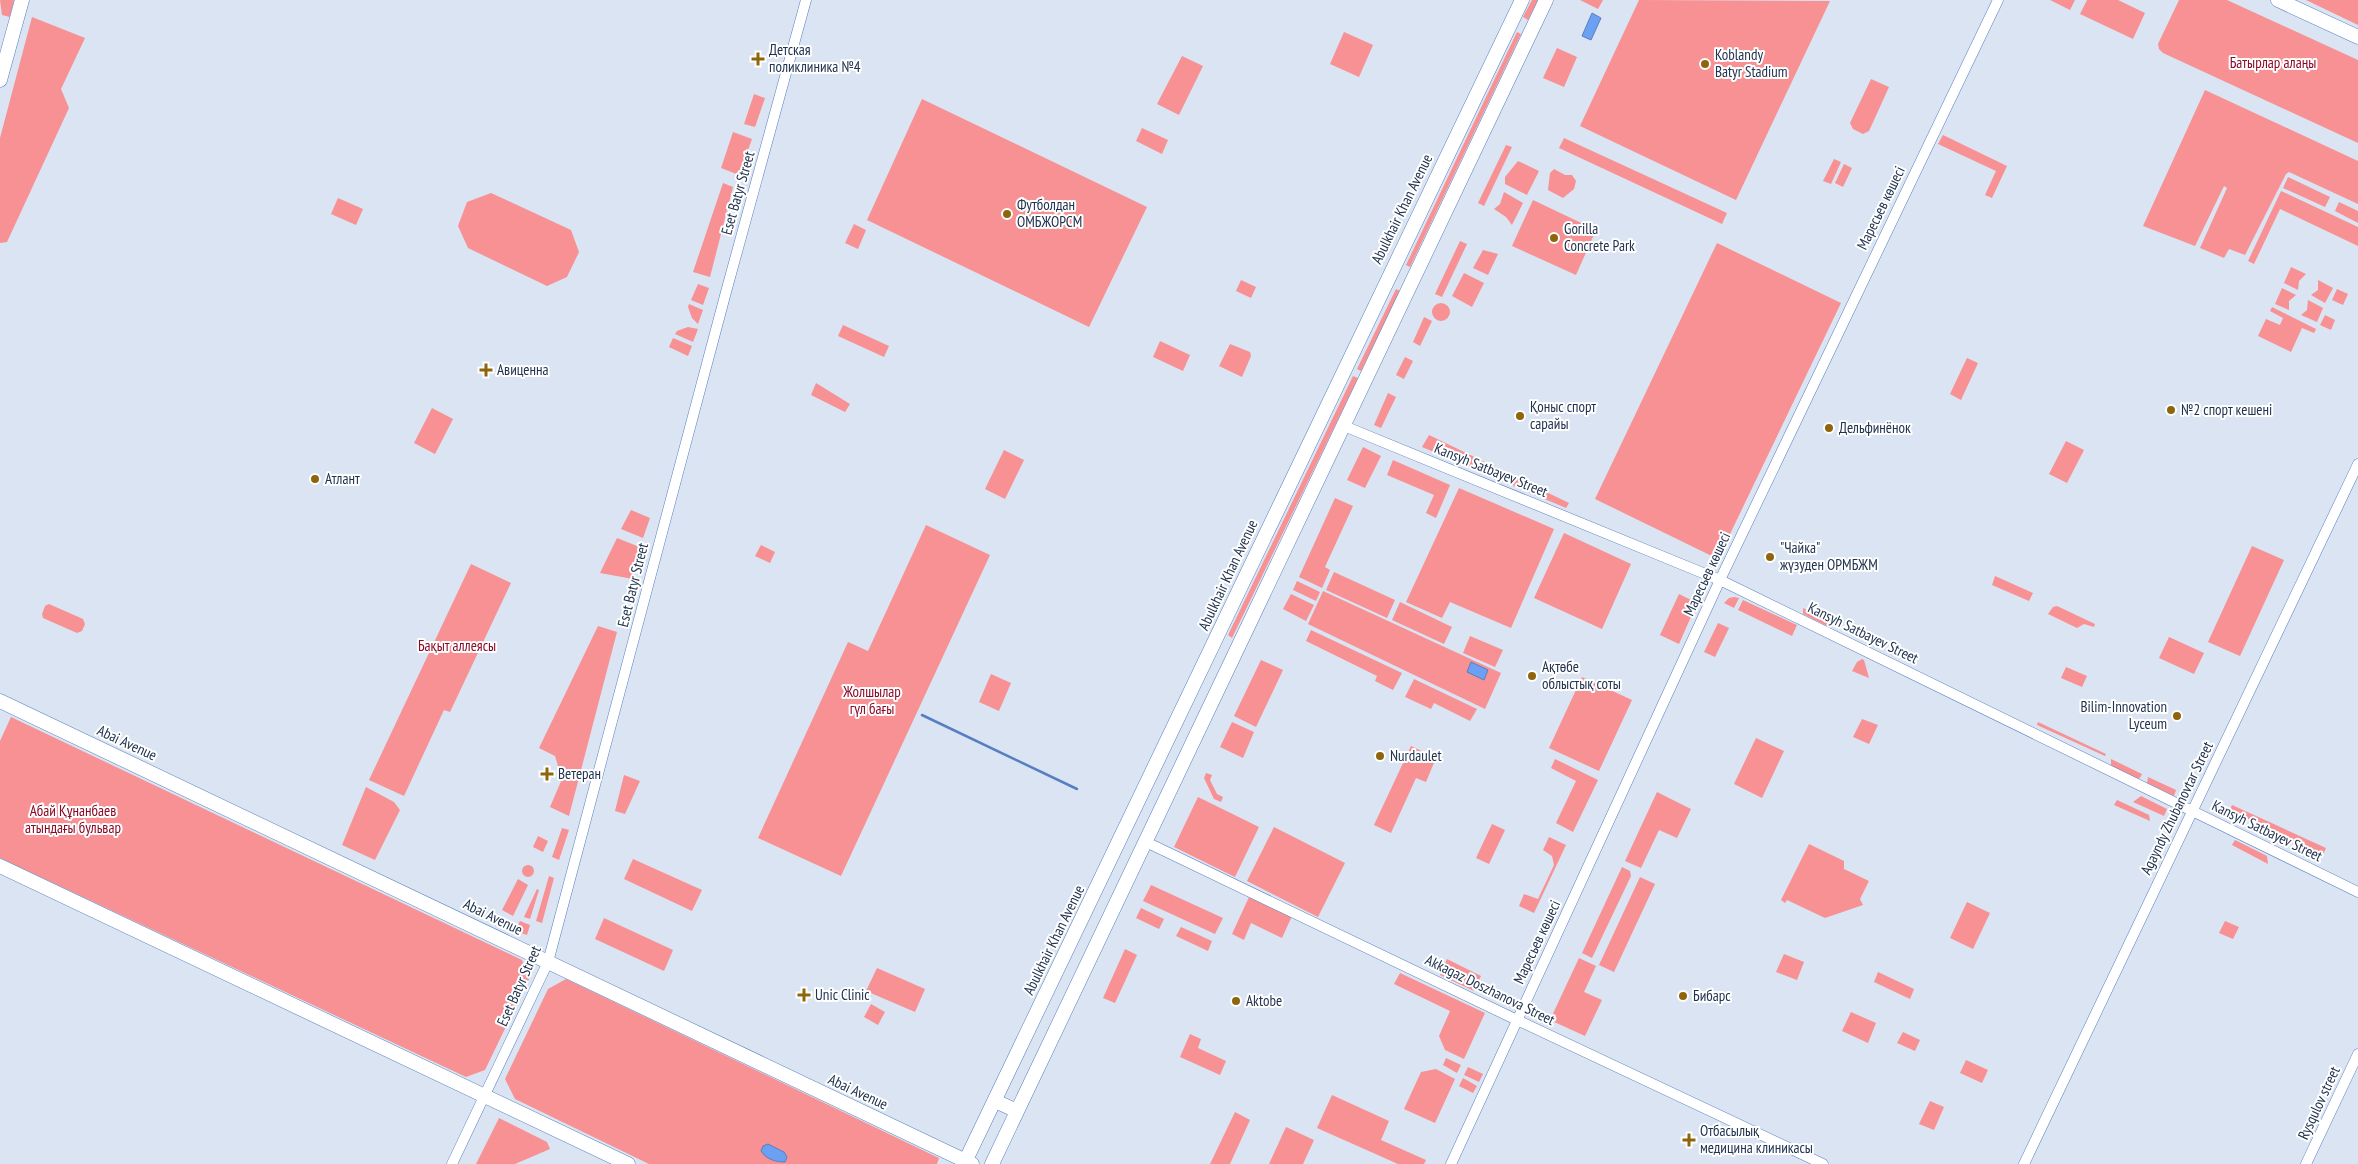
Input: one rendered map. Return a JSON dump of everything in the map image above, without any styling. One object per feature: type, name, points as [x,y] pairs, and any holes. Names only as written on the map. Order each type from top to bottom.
[{"type":"main road","points":[[0,80],[22,0]]},
{"type":"main road","name":"Abulkhair Khan Avenue","points":[[967,1163],[1389,275],[1522,0]]},
{"type":"main road","points":[[992,1164],[1546,0]]},
{"type":"main road","points":[[2278,0],[2358,37]]},
{"type":"main road","points":[[1389,275],[1410,285]]},
{"type":"main road","points":[[1213,646],[1235,656]]},
{"type":"main road","name":"Abai Avenue","points":[[0,701],[967,1163]]},
{"type":"main road","points":[[0,866],[628,1164]]},
{"type":"main road","points":[[1052,982],[1074,993]]},
{"type":"main road","points":[[995,1101],[1017,1111]]},
{"type":"street","name":"Eset Batyr Street","points":[[452,1164],[548,962],[728,282],[806,0]]},
{"type":"street","name":"Маресьев көшесі","points":[[1451,1164],[1720,580],[1998,0]]},
{"type":"street","name":"Kansyh Satbayev Street","points":[[1344,426],[1720,580],[2358,892]]},
{"type":"street","name":"Agayndy Zhubanovtar Street","points":[[2024,1164],[2358,464]]},
{"type":"street","name":"Akkagaz Doszhanova Street","points":[[1146,842],[1822,1164]]},
{"type":"street","name":"Rysqulov street","points":[[2306,1164],[2358,1054]]},
{"type":"green space","points":[[0,0],[14,0],[10,17],[2,15]]},
{"type":"green space","points":[[1532,0],[1538,0],[1528,20],[1523,17]]},
{"type":"green space","points":[[1580,0],[1603,0],[1598,9]]},
{"type":"green space","name":"Koblandy Batyr Stadium","points":[[1639,0],[1830,1],[1736,200],[1580,126]]},
{"type":"green space","points":[[2050,0],[2075,0],[2070,10]]},
{"type":"green space","points":[[2087,0],[2118,0],[2145,13],[2133,39],[2080,14]]},
{"type":"green space","name":"Батырлар алаңы","points":[[2179,0],[2227,0],[2358,60],[2358,143],[2163,53],[2159,49],[2158,44]]},
{"type":"green space","points":[[2306,0],[2358,0],[2358,25]]},
{"type":"green space","points":[[32,17],[85,38],[61,89],[69,108],[7,242],[0,243],[0,138]]},
{"type":"green space","points":[[1344,32],[1373,45],[1359,77],[1330,64]]},
{"type":"green space","points":[[1517,32],[1521,34],[1410,267],[1406,265]]},
{"type":"green space","points":[[1557,48],[1577,57],[1564,87],[1543,78]]},
{"type":"green space","points":[[1182,56],[1203,66],[1179,115],[1157,104]]},
{"type":"green space","points":[[1871,79],[1889,87],[1869,131],[1863,134],[1853,129],[1850,123]]},
{"type":"green space","points":[[2205,90],[2358,161],[2358,204],[2289,172],[2286,174],[2245,255],[2229,249],[2224,258],[2200,248],[2227,188],[2224,186],[2195,246],[2143,226]]},
{"type":"green space","points":[[754,94],[765,98],[755,127],[744,124]]},
{"type":"green space","name":"Футболдан ОМБЖОРСМ","points":[[922,99],[1147,207],[1089,327],[867,220]]},
{"type":"green space","points":[[1142,128],[1168,140],[1162,154],[1136,141]]},
{"type":"green space","points":[[733,132],[752,139],[739,175],[721,168]]},
{"type":"green space","points":[[1943,135],[2007,166],[1992,198],[1985,195],[1996,171],[1938,144]]},
{"type":"green space","points":[[1564,138],[1727,213],[1722,224],[1559,148]]},
{"type":"green space","points":[[1506,145],[1512,147],[1484,206],[1478,203]]},
{"type":"green space","points":[[1834,159],[1841,162],[1831,184],[1823,181]]},
{"type":"green space","points":[[1518,161],[1539,171],[1527,195],[1505,184],[1505,177]]},
{"type":"green space","points":[[1844,164],[1852,168],[1843,187],[1835,183]]},
{"type":"green space","points":[[1554,169],[1565,175],[1572,175],[1576,181],[1574,189],[1563,198],[1548,190],[1550,173]]},
{"type":"green space","points":[[2288,177],[2330,197],[2325,207],[2283,188]]},
{"type":"green space","points":[[723,183],[733,187],[710,277],[693,272]]},
{"type":"green space","points":[[2281,191],[2358,227],[2358,246],[2280,209],[2254,264],[2248,261]]},
{"type":"green space","points":[[1504,192],[1523,203],[1512,225],[1506,217],[1494,209],[1500,204]]},
{"type":"green space","points":[[491,193],[571,230],[579,252],[567,277],[547,286],[468,248],[458,226],[467,202]]},
{"type":"green space","points":[[338,198],[363,209],[356,225],[331,214]]},
{"type":"green space","name":"Gorilla Concrete Park","points":[[1533,200],[1596,230],[1576,275],[1512,246]]},
{"type":"green space","points":[[2339,202],[2358,211],[2358,223],[2335,211]]},
{"type":"green space","points":[[854,224],[866,230],[858,249],[845,243]]},
{"type":"green space","points":[[1460,241],[1467,244],[1442,297],[1435,294]]},
{"type":"green space","points":[[1717,243],[1841,303],[1718,559],[1595,499]]},
{"type":"green space","points":[[1483,250],[1498,254],[1488,275],[1473,268]]},
{"type":"green space","points":[[2291,267],[2306,274],[2299,281],[2298,290],[2284,283]]},
{"type":"green space","points":[[1464,273],[1484,283],[1472,307],[1452,296]]},
{"type":"green space","points":[[1241,280],[1256,287],[1251,298],[1236,291]]},
{"type":"green space","points":[[2318,280],[2333,288],[2325,303],[2311,295],[2318,290]]},
{"type":"green space","points":[[698,284],[709,288],[703,305],[691,300]]},
{"type":"green space","points":[[2282,288],[2296,295],[2289,301],[2289,310],[2275,304]]},
{"type":"green space","points":[[1396,289],[1400,291],[1361,371],[1357,369]]},
{"type":"green space","points":[[2337,289],[2348,294],[2343,305],[2332,300]]},
{"type":"green space","points":[[2308,300],[2323,308],[2317,322],[2301,315],[2307,310]]},
{"type":"green space","points":[[1437,303],[1445,303],[1450,308],[1448,319],[1437,321],[1432,316],[1432,308]]},
{"type":"green space","points":[[689,304],[703,310],[698,324],[692,318],[688,307]]},
{"type":"green space","points":[[2272,307],[2316,329],[2314,333],[2302,328],[2291,352],[2258,336],[2266,319],[2280,325],[2283,318],[2270,311]]},
{"type":"green space","points":[[2325,315],[2335,320],[2331,330],[2320,325]]},
{"type":"green space","points":[[1424,317],[1432,321],[1420,346],[1413,342]]},
{"type":"green space","points":[[843,325],[889,346],[884,357],[838,336]]},
{"type":"green space","points":[[688,327],[698,329],[693,342],[675,334],[677,331]]},
{"type":"green space","points":[[673,338],[692,346],[688,356],[669,347]]},
{"type":"green space","points":[[1160,341],[1190,355],[1183,371],[1153,357]]},
{"type":"green space","points":[[1230,344],[1250,352],[1251,356],[1242,377],[1219,366]]},
{"type":"green space","points":[[1405,357],[1413,361],[1404,379],[1396,375]]},
{"type":"green space","points":[[1967,358],[1978,363],[1961,400],[1950,394]]},
{"type":"green space","points":[[1353,376],[1358,378],[1232,638],[1228,635]]},
{"type":"green space","points":[[816,383],[850,404],[845,412],[811,395]]},
{"type":"green space","points":[[1388,393],[1396,397],[1381,428],[1374,425]]},
{"type":"green space","points":[[432,408],[453,419],[435,454],[414,443]]},
{"type":"green space","points":[[1429,435],[1569,503],[1566,508],[1422,447]]},
{"type":"green space","points":[[2066,441],[2084,450],[2067,483],[2049,474]]},
{"type":"green space","points":[[1363,447],[1381,456],[1365,488],[1347,480]]},
{"type":"green space","points":[[1004,450],[1024,460],[1005,499],[985,489]]},
{"type":"green space","points":[[1393,460],[1450,485],[1436,518],[1426,513],[1434,495],[1387,475]]},
{"type":"green space","points":[[1459,488],[1554,529],[1511,628],[1450,602],[1442,618],[1406,602]]},
{"type":"green space","points":[[1335,498],[1353,506],[1325,567],[1330,570],[1322,588],[1299,577]]},
{"type":"green space","points":[[631,510],[650,518],[643,538],[621,529]]},
{"type":"green space","name":"Жолшылар гүл бағы","points":[[926,525],[990,555],[841,876],[758,838],[848,642],[868,651]]},
{"type":"green space","points":[[1564,533],[1631,564],[1602,629],[1534,598]]},
{"type":"green space","points":[[617,538],[642,548],[633,579],[600,573]]},
{"type":"green space","points":[[761,545],[775,552],[770,563],[755,556]]},
{"type":"green space","points":[[2252,546],[2284,560],[2240,656],[2208,642]]},
{"type":"green space","name":"Бақыт аллеясы","points":[[471,564],[511,583],[450,712],[444,710],[404,796],[369,780]]},
{"type":"green space","points":[[1334,572],[1395,600],[1387,618],[1326,590]]},
{"type":"green space","points":[[1995,576],[2033,593],[2029,601],[1992,585]]},
{"type":"green space","points":[[1297,581],[1320,592],[1316,601],[1293,590]]},
{"type":"green space","points":[[1323,591],[1501,673],[1485,709],[1308,624]]},
{"type":"green space","points":[[1291,594],[1314,605],[1306,621],[1283,609]]},
{"type":"green space","points":[[1679,594],[1697,603],[1679,644],[1660,635]]},
{"type":"green space","points":[[1729,598],[1739,598],[1734,608],[1724,603]]},
{"type":"green space","points":[[1743,600],[1797,625],[1792,636],[1738,610]]},
{"type":"green space","points":[[1400,602],[1452,627],[1444,644],[1392,620]]},
{"type":"green space","points":[[49,604],[83,619],[85,624],[82,631],[77,633],[43,618],[42,614],[45,606]]},
{"type":"green space","points":[[2057,606],[2095,624],[2094,627],[2084,624],[2077,628],[2048,614],[2053,607]]},
{"type":"green space","points":[[1803,608],[1832,622],[1827,626],[1803,614]]},
{"type":"green space","points":[[1718,623],[1729,628],[1715,657],[1704,652]]},
{"type":"green space","points":[[598,626],[617,632],[569,816],[550,807],[562,779],[555,756],[539,748]]},
{"type":"green space","points":[[1311,630],[1402,673],[1393,690],[1375,681],[1377,676],[1306,641]]},
{"type":"green space","points":[[1470,636],[1503,650],[1495,667],[1463,653]]},
{"type":"green space","points":[[2169,637],[2204,653],[2194,674],[2159,658]]},
{"type":"green space","points":[[1862,659],[1864,660],[1869,678],[1852,671],[1857,662]]},
{"type":"green space","points":[[1261,660],[1283,670],[1256,727],[1234,716]]},
{"type":"green space","points":[[2066,667],[2087,676],[2082,687],[2061,678]]},
{"type":"green space","points":[[991,674],[1011,683],[999,711],[979,702]]},
{"type":"green space","points":[[1582,677],[1632,700],[1599,771],[1549,748]]},
{"type":"green space","points":[[1414,679],[1477,709],[1470,721],[1434,703],[1431,709],[1405,697]]},
{"type":"green space","name":"Абай Құнанбаев атындағы бульвар","points":[[11,717],[522,960],[529,979],[485,1070],[466,1077],[0,858],[0,741]]},
{"type":"green space","points":[[1862,719],[1878,725],[1869,744],[1853,737]]},
{"type":"green space","points":[[1232,722],[1254,732],[1243,758],[1220,747]]},
{"type":"green space","points":[[2038,722],[2106,754],[2105,756],[2037,725]]},
{"type":"green space","points":[[1756,738],[1784,751],[1762,798],[1734,784]]},
{"type":"green space","points":[[1411,746],[1436,758],[1426,782],[1416,778],[1391,833],[1374,825]]},
{"type":"green space","points":[[1555,759],[1598,780],[1573,832],[1556,823],[1576,781],[1551,768]]},
{"type":"green space","points":[[2111,759],[2142,774],[2140,778],[2136,779],[2111,766]]},
{"type":"green space","points":[[1206,773],[1212,775],[1210,780],[1217,794],[1223,797],[1221,802],[1214,799],[1204,778]]},
{"type":"green space","points":[[624,775],[640,781],[625,814],[615,811]]},
{"type":"green space","points":[[2148,777],[2176,790],[2174,796],[2147,783]]},
{"type":"green space","points":[[366,787],[394,802],[400,810],[375,860],[342,845]]},
{"type":"green space","points":[[1657,792],[1691,809],[1677,838],[1659,830],[1641,868],[1625,861]]},
{"type":"green space","points":[[2141,796],[2167,809],[2164,816],[2133,802]]},
{"type":"green space","points":[[1198,797],[1259,827],[1235,877],[1174,847]]},
{"type":"green space","points":[[2117,800],[2149,815],[2150,821],[2114,805]]},
{"type":"green space","points":[[2232,805],[2326,848],[2323,855],[2230,810]]},
{"type":"green space","points":[[1492,824],[1505,830],[1489,864],[1476,858]]},
{"type":"green space","points":[[1274,827],[1345,863],[1318,917],[1247,881]]},
{"type":"green space","points":[[562,828],[569,830],[559,860],[552,857]]},
{"type":"green space","points":[[538,836],[548,841],[543,852],[533,847]]},
{"type":"green space","points":[[1549,837],[1566,845],[1534,913],[1519,906],[1524,894],[1538,899],[1554,865],[1552,856],[1543,850]]},
{"type":"green space","points":[[2235,840],[2267,856],[2268,864],[2232,845]]},
{"type":"green space","points":[[1809,844],[1844,861],[1844,869],[1869,881],[1860,899],[1863,905],[1825,918],[1787,900],[1785,903],[1781,900]]},
{"type":"green space","points":[[633,859],[702,890],[692,911],[624,879]]},
{"type":"green space","points":[[526,865],[530,865],[534,871],[530,877],[526,877],[522,873],[522,869]]},
{"type":"green space","points":[[1622,867],[1630,871],[1631,876],[1592,958],[1582,953]]},
{"type":"green space","points":[[549,876],[554,878],[542,923],[536,921]]},
{"type":"green space","points":[[1640,877],[1655,884],[1614,972],[1599,965]]},
{"type":"green space","points":[[518,879],[528,885],[513,916],[502,910]]},
{"type":"green space","points":[[1151,885],[1223,918],[1215,934],[1143,901]]},
{"type":"green space","points":[[537,889],[539,890],[530,919],[524,917]]},
{"type":"green space","points":[[1249,897],[1292,916],[1282,938],[1251,923],[1244,940],[1232,934]]},
{"type":"green space","points":[[1967,902],[1990,913],[1973,949],[1950,938]]},
{"type":"green space","points":[[1141,908],[1164,919],[1159,929],[1136,918]]},
{"type":"green space","points":[[604,918],[673,950],[664,971],[595,939]]},
{"type":"green space","points":[[520,921],[530,925],[527,935],[515,931]]},
{"type":"green space","points":[[2225,921],[2239,927],[2233,939],[2219,933]]},
{"type":"green space","points":[[1181,927],[1212,941],[1208,951],[1176,936]]},
{"type":"green space","points":[[1125,949],[1137,955],[1115,1003],[1103,998]]},
{"type":"green space","points":[[1784,954],[1804,962],[1797,980],[1776,972]]},
{"type":"green space","points":[[1579,958],[1596,966],[1584,992],[1602,1000],[1585,1036],[1550,1020]]},
{"type":"green space","points":[[1447,959],[1481,976],[1474,991],[1440,975]]},
{"type":"green space","points":[[877,968],[925,989],[915,1012],[866,991]]},
{"type":"green space","points":[[1878,972],[1914,989],[1910,999],[1874,982]]},
{"type":"green space","points":[[1400,973],[1485,1013],[1464,1059],[1445,1050],[1439,1036],[1450,1011],[1394,984]]},
{"type":"green space","points":[[566,979],[939,1158],[937,1164],[649,1164],[515,1099],[505,1079],[548,989]]},
{"type":"green space","points":[[871,1004],[885,1012],[878,1025],[864,1017]]},
{"type":"green space","points":[[1851,1012],[1876,1023],[1868,1043],[1842,1031]]},
{"type":"green space","points":[[1903,1032],[1920,1040],[1915,1051],[1897,1043]]},
{"type":"green space","points":[[1190,1034],[1201,1039],[1198,1048],[1226,1061],[1220,1075],[1180,1057]]},
{"type":"green space","points":[[1446,1058],[1461,1065],[1457,1073],[1443,1065]]},
{"type":"green space","points":[[1966,1060],[1988,1070],[1982,1083],[1960,1073]]},
{"type":"green space","points":[[1468,1067],[1483,1074],[1479,1082],[1464,1075]]},
{"type":"green space","points":[[1436,1069],[1455,1079],[1435,1123],[1404,1109],[1421,1072]]},
{"type":"green space","points":[[1463,1078],[1477,1086],[1473,1093],[1459,1086]]},
{"type":"green space","points":[[1332,1095],[1389,1121],[1381,1140],[1426,1160],[1424,1164],[1398,1164],[1317,1128]]},
{"type":"green space","points":[[1930,1101],[1944,1107],[1934,1130],[1919,1124]]},
{"type":"green space","points":[[1235,1112],[1250,1120],[1230,1164],[1210,1164]]},
{"type":"green space","points":[[499,1118],[547,1142],[550,1149],[515,1164],[476,1164]]},
{"type":"green space","points":[[1286,1127],[1314,1140],[1303,1164],[1269,1164]]},
{"type":"water","points":[[1592,13],[1601,18],[1591,40],[1582,36]]},
{"type":"water","points":[[1471,662],[1488,670],[1484,680],[1467,672]]},
{"type":"water","points":[[768,1144],[784,1152],[787,1157],[785,1162],[771,1160],[763,1154],[761,1151],[763,1146]]},
{"type":"waterway","points":[[922,715],[1077,789]]},
{"type":"place","name":"Детская поликлиника №4","points":[[758,59]]},
{"type":"place","name":"Koblandy Batyr Stadium","points":[[1705,64]]},
{"type":"place","name":"Футболдан ОМБЖОРСМ","points":[[1007,214]]},
{"type":"place","name":"Gorilla Concrete Park","points":[[1554,238]]},
{"type":"place","name":"Авиценна","points":[[486,370]]},
{"type":"place","name":"№2 спорт кешені","points":[[2171,410]]},
{"type":"place","name":"Қоныс спорт сарайы","points":[[1520,416]]},
{"type":"place","name":"Дельфинёнок","points":[[1829,428]]},
{"type":"place","name":"Атлант","points":[[315,479]]},
{"type":"place","name":"\"Чайка\" жүзуден ОРМБЖМ","points":[[1770,557]]},
{"type":"place","name":"Ақтөбе облыстық соты","points":[[1532,676]]},
{"type":"place","name":"Bilim-Innovation Lyceum","points":[[2177,716]]},
{"type":"place","name":"Nurdaulet","points":[[1380,756]]},
{"type":"place","name":"Ветеран","points":[[547,774]]},
{"type":"place","name":"Unic Clinic","points":[[804,995]]},
{"type":"place","name":"Бибарс","points":[[1683,996]]},
{"type":"place","name":"Aktobe","points":[[1236,1001]]},
{"type":"place","name":"Отбасылық медицина клиникасы","points":[[1689,1140]]}]
